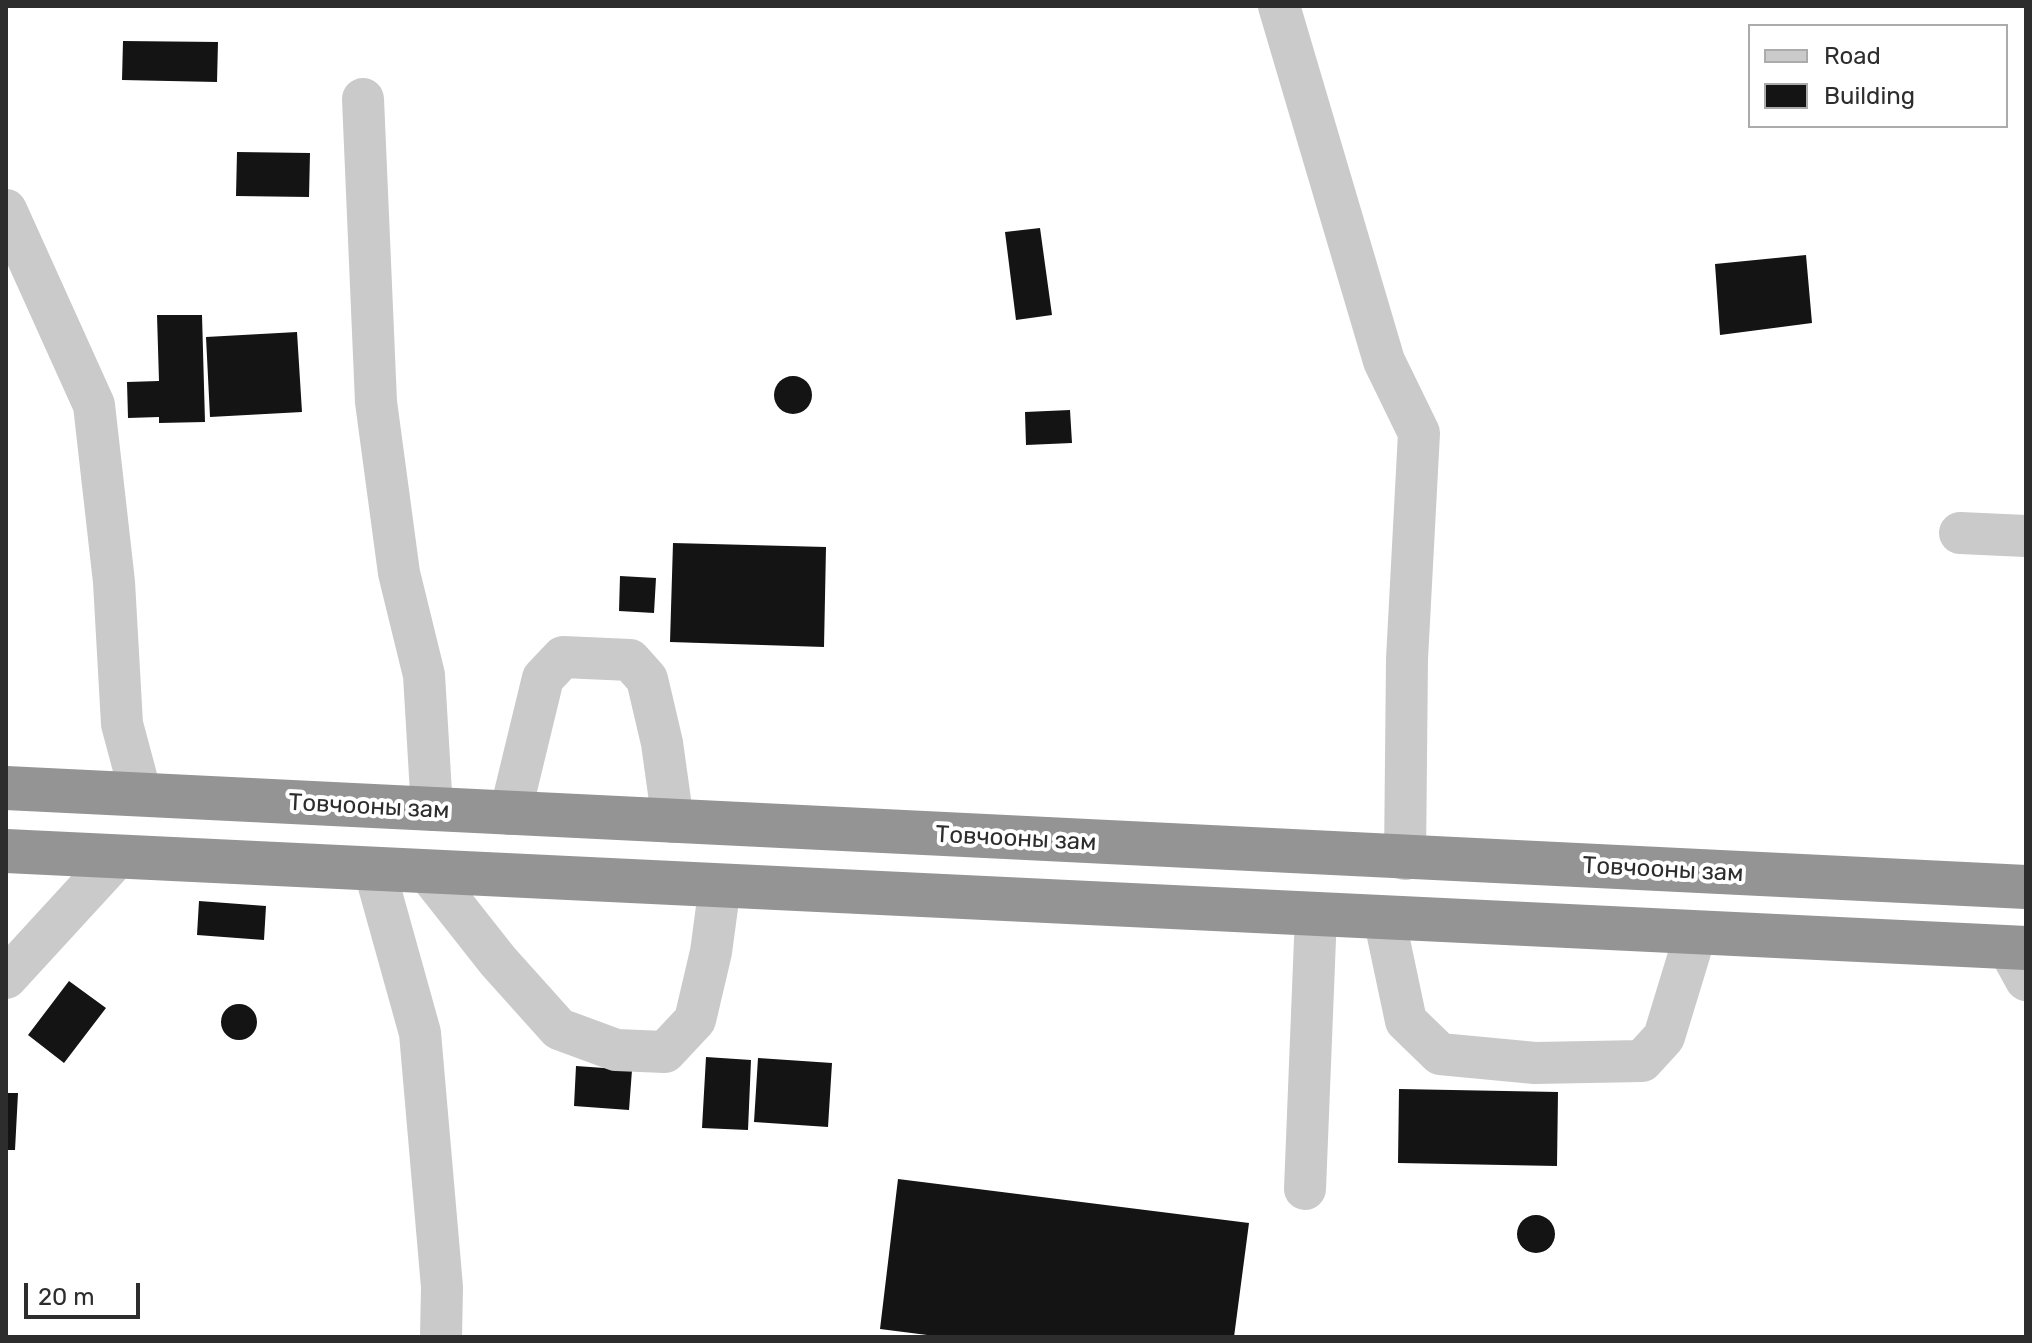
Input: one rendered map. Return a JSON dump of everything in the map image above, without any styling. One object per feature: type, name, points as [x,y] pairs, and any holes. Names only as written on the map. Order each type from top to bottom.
[{"type":"highway","name":"Товчооны зам","points":[[6,788],[1405,859],[2026,887]]},
{"type":"highway","points":[[6,851],[1696,932],[2020,958]]},
{"type":"lane","points":[[1279,6],[1384,361],[1419,433],[1407,659],[1405,859]]},
{"type":"lane","points":[[363,99],[376,402],[399,573],[424,675],[432,810]]},
{"type":"lane","points":[[6,210],[94,405],[114,582],[122,724],[141,795]]},
{"type":"lane","points":[[1960,533],[2026,536]]},
{"type":"lane","points":[[510,814],[543,678],[563,657],[630,660],[647,679],[662,743],[673,822]]},
{"type":"lane","points":[[6,978],[118,856]]},
{"type":"lane","points":[[374,868],[420,1033],[442,1287],[441,1337]]},
{"type":"lane","points":[[427,871],[498,961],[559,1029],[616,1050],[665,1052],[695,1020],[711,952],[720,885]]},
{"type":"lane","points":[[1305,1189],[1316,914]]},
{"type":"lane","points":[[1384,917],[1406,1021],[1440,1054],[1535,1063],[1642,1061],[1664,1037],[1696,932]]},
{"type":"building","points":[[123,41],[218,42],[217,82],[122,80]]},
{"type":"building","points":[[237,152],[310,153],[309,197],[236,196]]},
{"type":"building","points":[[1040,228],[1052,315],[1016,320],[1005,232]]},
{"type":"building","points":[[1806,255],[1812,323],[1720,335],[1715,264]]},
{"type":"building","points":[[157,315],[202,315],[205,422],[159,423],[159,417],[128,418],[127,382],[159,381]]},
{"type":"building","points":[[297,332],[302,412],[210,417],[206,337]]},
{"type":"building","points":[[793,376],[806,382],[812,395],[806,408],[793,414],[780,408],[774,395],[780,382]]},
{"type":"building","points":[[1070,410],[1072,443],[1026,445],[1025,412]]},
{"type":"building","points":[[673,543],[826,547],[824,647],[670,642]]},
{"type":"building","points":[[620,576],[656,578],[654,613],[619,611]]},
{"type":"building","points":[[199,901],[266,906],[264,940],[197,935]]},
{"type":"building","points":[[69,981],[106,1008],[64,1063],[28,1035]]},
{"type":"building","points":[[239,1004],[252,1009],[257,1022],[252,1035],[239,1040],[226,1035],[221,1022],[226,1009]]},
{"type":"building","points":[[706,1057],[751,1060],[748,1130],[702,1128]]},
{"type":"building","points":[[758,1058],[832,1063],[828,1127],[754,1122]]},
{"type":"building","points":[[576,1066],[632,1070],[629,1110],[574,1106]]},
{"type":"building","points":[[1399,1089],[1558,1092],[1557,1166],[1398,1163]]},
{"type":"building","points":[[6,1093],[18,1093],[15,1150],[6,1150]]},
{"type":"building","points":[[898,1179],[1249,1223],[1234,1337],[943,1337],[880,1329]]},
{"type":"building","points":[[1536,1215],[1549,1221],[1555,1234],[1549,1247],[1536,1253],[1523,1247],[1517,1234],[1523,1221]]}]
